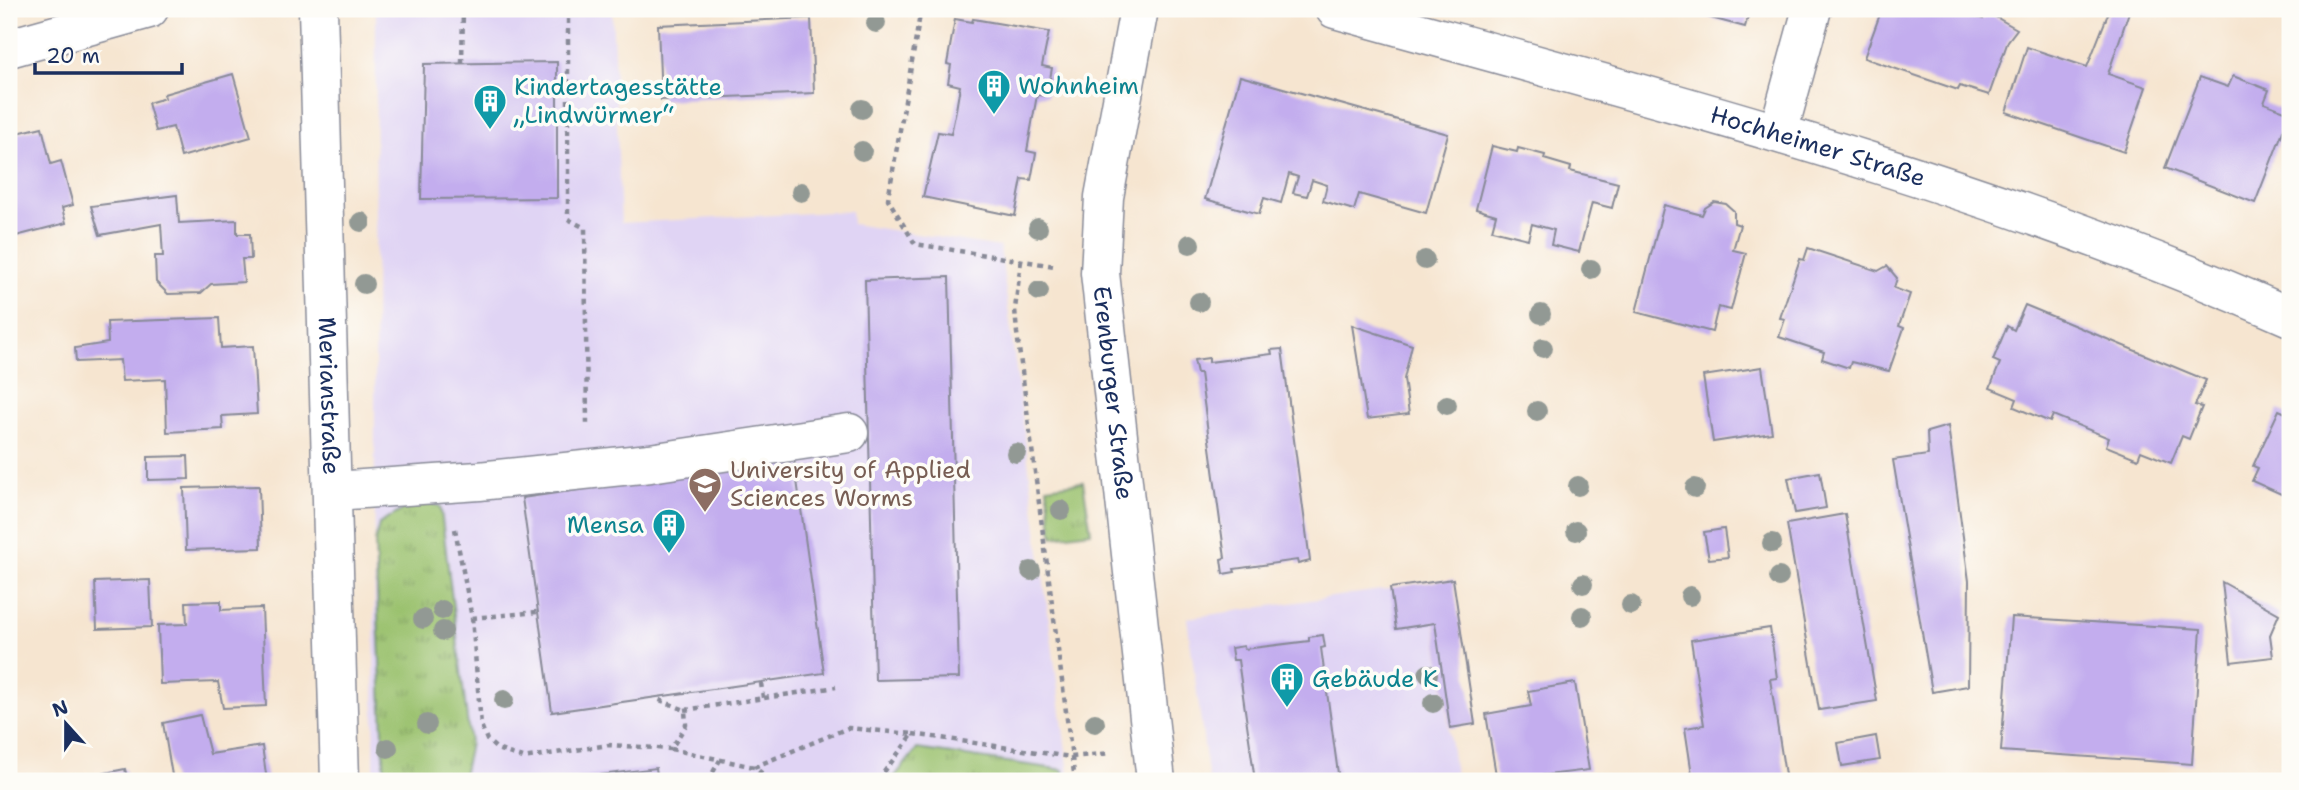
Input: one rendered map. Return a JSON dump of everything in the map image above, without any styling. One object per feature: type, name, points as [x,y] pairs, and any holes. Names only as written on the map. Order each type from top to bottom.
[{"type":"street","points":[[9,48],[101,17],[149,9]]},
{"type":"street","name":"Merianstraße","points":[[318,9],[334,491],[340,781]]},
{"type":"street","name":"Erenburger Straße","points":[[1139,9],[1104,197],[1100,273],[1156,781]]},
{"type":"street","name":"Hochheimer Straße","points":[[1335,9],[1778,133],[1990,198],[2188,272],[2290,317]]},
{"type":"street","points":[[1778,133],[1812,9]]},
{"type":"street","points":[[334,491],[588,470],[849,433]]},
{"type":"path","points":[[463,9],[463,63]]},
{"type":"path","points":[[568,9],[568,219],[585,228],[588,470]]},
{"type":"path","points":[[921,9],[888,199],[915,244],[1100,273]]},
{"type":"path","points":[[1021,261],[1015,309],[1017,333],[1074,781]]},
{"type":"path","points":[[479,481],[449,502],[472,618],[481,726],[487,740],[496,749],[523,758],[609,744],[671,749],[754,767],[772,781]]},
{"type":"path","points":[[472,618],[538,612]]},
{"type":"path","points":[[761,683],[763,698]]},
{"type":"path","points":[[654,698],[685,710],[836,687]]},
{"type":"path","points":[[671,749],[686,725],[685,710]]},
{"type":"path","points":[[754,767],[848,728],[1059,753]]},
{"type":"path","points":[[877,781],[913,734]]},
{"type":"path","points":[[708,781],[720,760]]},
{"type":"shaded area","name":"University of Applied Sciences Worms","points":[[376,9],[612,9],[621,223],[851,211],[852,224],[1000,247],[1070,781],[374,781]]},
{"type":"shaded area","points":[[1429,583],[1456,781],[1209,781],[1187,618]]},
{"type":"green space","points":[[1083,482],[1091,532],[1053,537],[1047,487]]},
{"type":"green space","points":[[424,502],[440,506],[441,511],[470,743],[462,781],[385,781],[375,542],[379,524],[406,508]]},
{"type":"green space","points":[[917,749],[1063,770],[1064,781],[891,781]]},
{"type":"building","points":[[1677,9],[1750,9],[1745,27]]},
{"type":"building","points":[[1882,9],[1952,9],[1983,19],[1985,11],[2017,29],[2008,41],[1989,95],[1960,86],[1958,90],[1864,58]]},
{"type":"building","points":[[2110,9],[2130,9],[2108,74],[2146,87],[2124,152],[2006,112],[2027,47],[2087,67]]},
{"type":"building","points":[[811,18],[814,93],[661,100],[658,25]]},
{"type":"building","name":"Wohnheim","points":[[955,19],[972,22],[973,19],[1049,32],[1042,66],[1052,68],[1047,96],[1037,95],[1027,151],[1036,153],[1031,180],[1022,179],[1015,216],[923,197],[938,132],[951,134],[956,110],[960,86],[948,83],[951,65],[947,64]]},
{"type":"building","name":"Kindertagesstätte „Lindwürmer“","points":[[557,62],[557,198],[421,199],[424,64]]},
{"type":"building","points":[[233,74],[251,137],[181,157],[173,127],[156,131],[148,103],[165,98],[164,94]]},
{"type":"building","points":[[1240,76],[1448,134],[1426,213],[1359,194],[1354,210],[1323,201],[1327,185],[1312,180],[1307,196],[1293,193],[1298,177],[1289,174],[1281,203],[1264,198],[1259,214],[1205,199]]},
{"type":"building","points":[[2233,76],[2269,90],[2264,103],[2290,113],[2255,203],[2165,168],[2200,77],[2228,87]]},
{"type":"building","points":[[42,127],[51,164],[61,161],[73,205],[62,208],[66,223],[16,236],[9,211],[9,135]]},
{"type":"building","points":[[1492,146],[1517,152],[1518,148],[1545,155],[1544,159],[1571,167],[1570,171],[1618,183],[1612,208],[1592,203],[1579,252],[1551,245],[1554,230],[1532,224],[1528,239],[1492,230],[1496,215],[1476,209]]},
{"type":"building","points":[[177,195],[179,223],[237,220],[237,234],[250,234],[251,259],[242,259],[244,282],[211,284],[201,293],[168,294],[156,282],[155,256],[163,256],[161,224],[100,235],[91,206]]},
{"type":"building","points":[[1714,202],[1726,204],[1734,211],[1734,223],[1740,225],[1733,250],[1746,253],[1731,310],[1718,307],[1712,332],[1636,312],[1664,205],[1702,215],[1705,208]]},
{"type":"building","points":[[1808,248],[1878,271],[1887,266],[1897,278],[1894,288],[1910,294],[1899,326],[1904,328],[1889,371],[1851,362],[1849,368],[1822,359],[1824,352],[1779,337],[1785,319],[1780,318],[1800,259],[1804,260]]},
{"type":"building","points":[[949,277],[959,678],[875,680],[865,280]]},
{"type":"building","points":[[2025,305],[2206,380],[2195,405],[2202,407],[2189,439],[2182,436],[2171,463],[2141,451],[2138,459],[2106,446],[2109,438],[2053,415],[2050,422],[2014,407],[2017,399],[1990,388],[2000,363],[1993,360],[2007,326],[2014,330]]},
{"type":"building","points":[[219,318],[221,348],[253,346],[257,414],[222,416],[223,429],[167,432],[165,379],[122,381],[120,360],[76,362],[75,348],[108,343],[107,322]]},
{"type":"building","points":[[1352,325],[1412,345],[1404,379],[1409,414],[1367,419]]},
{"type":"building","points":[[1282,349],[1310,561],[1298,564],[1297,560],[1234,569],[1235,572],[1223,574],[1221,559],[1225,558],[1200,373],[1197,373],[1194,360],[1209,358],[1209,362],[1272,354],[1271,350]]},
{"type":"building","points":[[1762,367],[1772,433],[1713,442],[1703,376]]},
{"type":"building","points":[[2279,410],[2290,415],[2290,498],[2252,481],[2258,468],[2253,466]]},
{"type":"building","points":[[1948,426],[1969,581],[1968,686],[1932,692],[1893,460],[1928,455],[1927,432]]},
{"type":"building","points":[[188,456],[189,479],[148,480],[148,457]]},
{"type":"building","name":"Mensa","points":[[794,459],[824,673],[552,712],[522,498]]},
{"type":"building","points":[[1820,472],[1826,508],[1795,513],[1788,478]]},
{"type":"building","points":[[259,486],[261,548],[186,550],[184,488]]},
{"type":"building","points":[[1845,514],[1877,701],[1819,710],[1787,524]]},
{"type":"building","points":[[1724,529],[1728,557],[1709,559],[1704,532]]},
{"type":"building","points":[[1453,579],[1475,724],[1450,728],[1435,623],[1396,629],[1390,588]]},
{"type":"building","points":[[150,580],[152,627],[97,629],[95,582]]},
{"type":"building","points":[[2222,582],[2279,614],[2270,635],[2273,657],[2231,662]]},
{"type":"building","points":[[221,601],[221,610],[262,608],[266,706],[223,708],[218,682],[160,684],[158,625],[187,624],[186,602]]},
{"type":"building","points":[[2011,617],[2201,629],[2192,764],[2001,751]]},
{"type":"building","points":[[1770,628],[1777,678],[1770,679],[1786,781],[1693,781],[1685,728],[1704,725],[1691,640]]},
{"type":"building","name":"Gebäude K","points":[[1323,635],[1325,647],[1321,648],[1339,781],[1255,781],[1238,660],[1233,660],[1231,648],[1244,646],[1245,649],[1309,641],[1309,637]]},
{"type":"building","points":[[1575,683],[1589,770],[1497,781],[1486,714],[1531,706],[1528,691]]},
{"type":"building","points":[[200,715],[210,754],[262,746],[267,781],[173,781],[163,723]]},
{"type":"building","points":[[1876,736],[1880,760],[1842,766],[1838,743]]},
{"type":"building","points":[[656,768],[658,781],[577,781],[577,778]]},
{"type":"building","points":[[125,769],[128,781],[101,781],[100,774]]},
{"type":"place","name":"Wohnheim","points":[[994,116]]},
{"type":"place","name":"Kindertagesstätte „Lindwürmer“","points":[[490,131]]},
{"type":"place","name":"University of Applied Sciences Worms","points":[[705,514]]},
{"type":"place","name":"Mensa","points":[[669,555]]},
{"type":"place","name":"Gebäude K","points":[[1287,709]]}]
